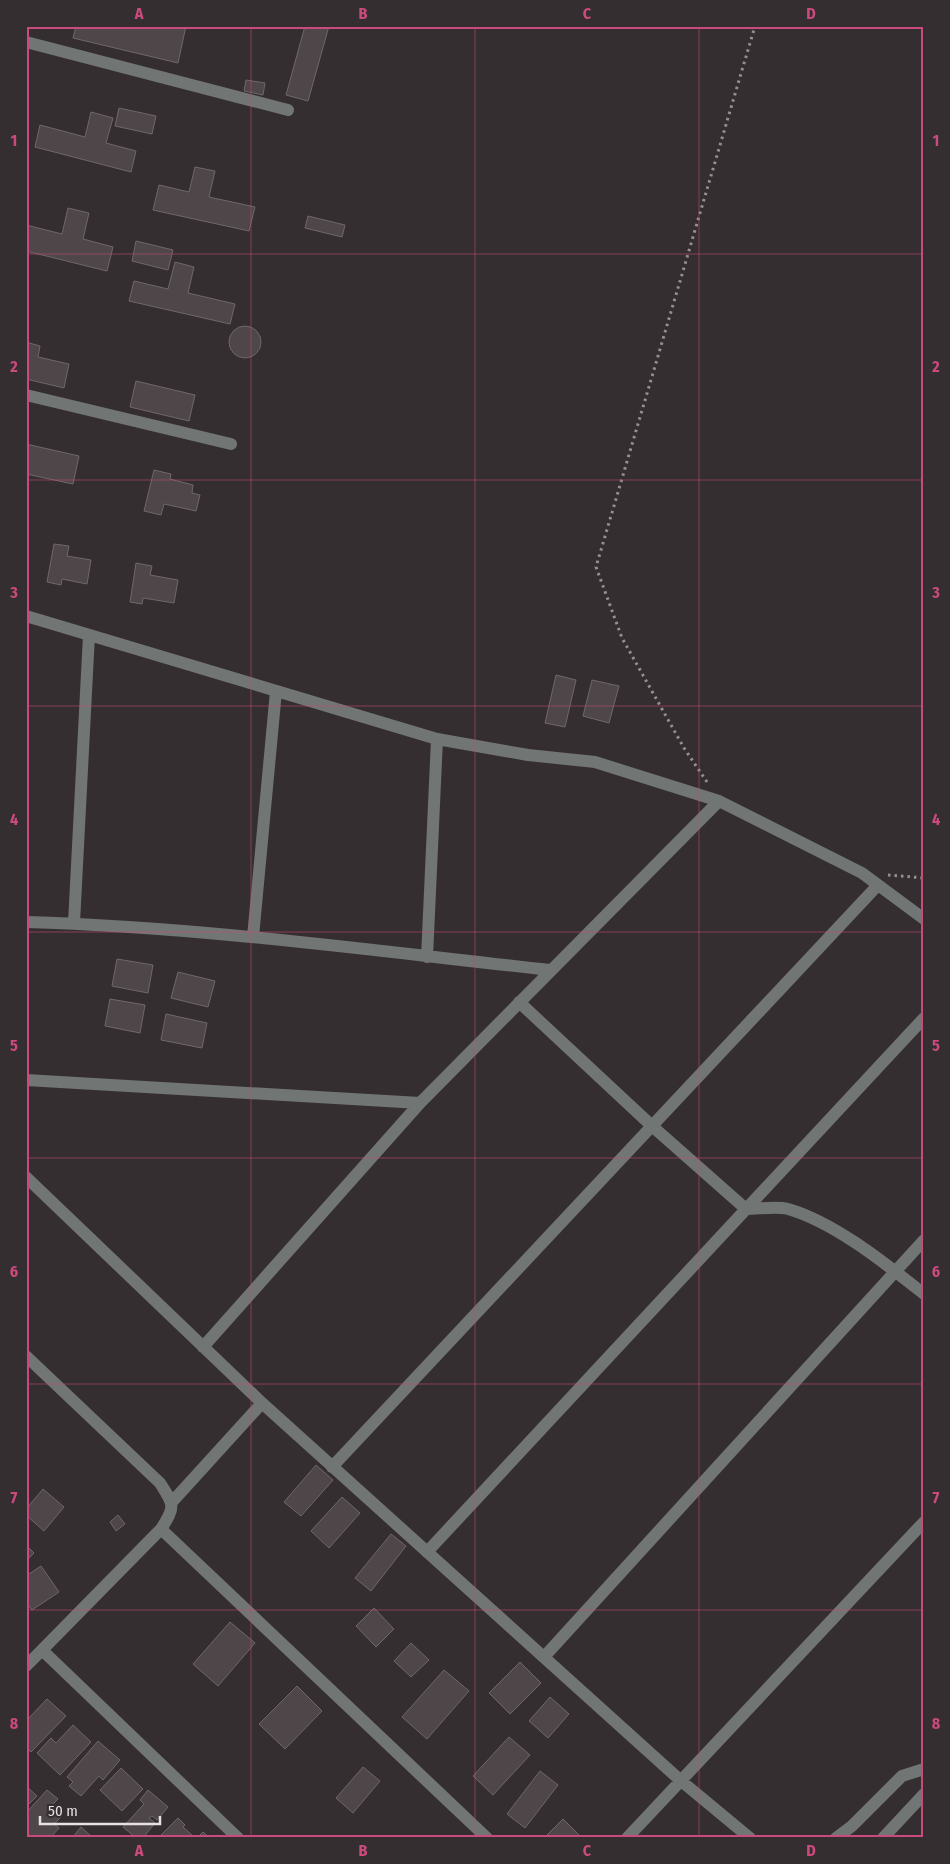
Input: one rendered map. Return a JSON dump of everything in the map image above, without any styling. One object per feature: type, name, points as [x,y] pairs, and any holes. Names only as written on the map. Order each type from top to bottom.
[{"type":"street","points":[[26,42],[288,110]]},
{"type":"street","points":[[26,395],[231,444]]},
{"type":"street","points":[[26,616],[437,739],[528,755],[595,762],[719,801],[862,873],[924,919]]},
{"type":"street","points":[[74,923],[89,635]]},
{"type":"street","points":[[253,937],[276,691]]},
{"type":"street","points":[[427,957],[437,739]]},
{"type":"street","points":[[204,1347],[420,1103],[719,801]]},
{"type":"street","points":[[332,1466],[878,885]]},
{"type":"street","points":[[26,922],[74,923],[253,937],[550,970]]},
{"type":"street","points":[[519,1002],[652,1126],[746,1209],[787,1208],[832,1228],[895,1271],[924,1294]]},
{"type":"street","points":[[427,1552],[924,1018]]},
{"type":"street","points":[[26,1080],[420,1103]]},
{"type":"street","points":[[26,1177],[262,1403],[680,1780],[750,1838]]},
{"type":"street","points":[[544,1657],[924,1240]]},
{"type":"street","points":[[26,1356],[160,1483],[172,1502]]},
{"type":"street","points":[[26,1666],[161,1529],[170,1516],[172,1502],[262,1403]]},
{"type":"street","points":[[627,1838],[924,1522]]},
{"type":"street","points":[[161,1529],[487,1838]]},
{"type":"street","points":[[42,1650],[238,1838]]},
{"type":"street","points":[[836,1838],[852,1826],[902,1776],[924,1768]]},
{"type":"street","points":[[884,1838],[924,1794]]},
{"type":"path","points":[[719,801],[684,748],[622,638],[596,567],[755,26]]},
{"type":"path","points":[[862,873],[924,878]]},
{"type":"building","points":[[76,26],[186,26],[178,63],[73,38]]},
{"type":"building","points":[[305,26],[329,26],[308,101],[286,95]]},
{"type":"building","points":[[246,80],[265,83],[263,95],[244,91]]},
{"type":"building","points":[[119,108],[156,116],[152,134],[115,126]]},
{"type":"building","points":[[91,112],[113,118],[106,143],[136,151],[131,172],[35,147],[40,125],[85,137]]},
{"type":"building","points":[[195,167],[215,171],[209,197],[255,207],[249,231],[153,210],[159,185],[189,192]]},
{"type":"building","points":[[68,208],[89,213],[83,239],[113,247],[107,271],[26,251],[26,225],[62,234]]},
{"type":"building","points":[[308,216],[345,225],[342,237],[305,228]]},
{"type":"building","points":[[136,241],[173,250],[168,270],[132,261]]},
{"type":"building","points":[[175,262],[194,267],[188,293],[235,304],[230,324],[129,301],[134,281],[168,289]]},
{"type":"building","points":[[245,326],[256,331],[261,342],[256,353],[245,358],[234,353],[229,342],[234,331]]},
{"type":"building","points":[[26,342],[40,346],[38,357],[69,364],[64,388],[26,379]]},
{"type":"building","points":[[136,381],[195,395],[189,421],[130,407]]},
{"type":"building","points":[[26,444],[79,456],[73,484],[26,474]]},
{"type":"building","points":[[154,470],[171,474],[170,479],[193,485],[192,493],[200,495],[196,511],[164,504],[161,515],[144,511]]},
{"type":"building","points":[[54,544],[69,546],[67,556],[91,560],[87,584],[62,579],[61,585],[47,582]]},
{"type":"building","points":[[136,563],[152,566],[150,575],[178,580],[174,603],[143,598],[142,604],[130,602]]},
{"type":"building","points":[[556,675],[576,680],[565,727],[545,723]]},
{"type":"building","points":[[592,680],[619,686],[609,723],[583,716]]},
{"type":"building","points":[[117,959],[153,965],[148,993],[112,986]]},
{"type":"building","points":[[178,972],[215,981],[208,1007],[171,998]]},
{"type":"building","points":[[110,999],[145,1005],[140,1033],[105,1026]]},
{"type":"building","points":[[166,1014],[207,1023],[202,1048],[161,1040]]},
{"type":"building","points":[[316,1465],[333,1480],[301,1516],[284,1502]]},
{"type":"building","points":[[43,1489],[64,1507],[44,1531],[26,1515],[26,1509]]},
{"type":"building","points":[[342,1497],[360,1513],[329,1548],[311,1531]]},
{"type":"building","points":[[118,1515],[125,1524],[116,1531],[110,1522]]},
{"type":"building","points":[[391,1534],[406,1546],[371,1591],[355,1578]]},
{"type":"building","points":[[26,1545],[34,1553],[28,1559],[26,1558]]},
{"type":"building","points":[[41,1566],[59,1592],[32,1610],[26,1602],[26,1576]]},
{"type":"building","points":[[374,1608],[394,1629],[376,1647],[356,1626]]},
{"type":"building","points":[[230,1622],[255,1643],[218,1686],[193,1664]]},
{"type":"building","points":[[411,1643],[429,1660],[411,1677],[394,1661]]},
{"type":"building","points":[[520,1662],[541,1683],[510,1714],[489,1693]]},
{"type":"building","points":[[444,1670],[469,1691],[427,1739],[402,1717]]},
{"type":"building","points":[[297,1686],[322,1711],[285,1749],[259,1724]]},
{"type":"building","points":[[550,1697],[569,1714],[548,1738],[529,1721]]},
{"type":"building","points":[[47,1699],[66,1716],[31,1752],[26,1747],[26,1721]]},
{"type":"building","points":[[73,1725],[91,1742],[60,1775],[37,1753],[51,1738],[56,1743]]},
{"type":"building","points":[[509,1737],[530,1755],[493,1795],[473,1776]]},
{"type":"building","points":[[98,1741],[120,1760],[103,1780],[99,1776],[81,1796],[69,1786],[73,1782],[67,1777]]},
{"type":"building","points":[[363,1767],[380,1781],[353,1813],[336,1798]]},
{"type":"building","points":[[121,1768],[143,1789],[122,1811],[100,1790]]},
{"type":"building","points":[[540,1771],[558,1785],[525,1828],[507,1814]]},
{"type":"building","points":[[26,1786],[37,1796],[26,1807]]},
{"type":"building","points":[[47,1790],[58,1799],[50,1807],[61,1817],[54,1824],[59,1828],[50,1838],[26,1838],[26,1813]]},
{"type":"building","points":[[148,1790],[168,1807],[157,1820],[152,1816],[149,1818],[155,1823],[143,1838],[136,1838],[123,1827],[144,1804],[140,1800]]},
{"type":"building","points":[[178,1818],[185,1825],[183,1827],[193,1836],[191,1838],[158,1838]]},
{"type":"building","points":[[563,1819],[580,1838],[544,1838]]},
{"type":"building","points":[[81,1827],[93,1838],[72,1838]]},
{"type":"building","points":[[203,1832],[210,1838],[197,1838]]}]
